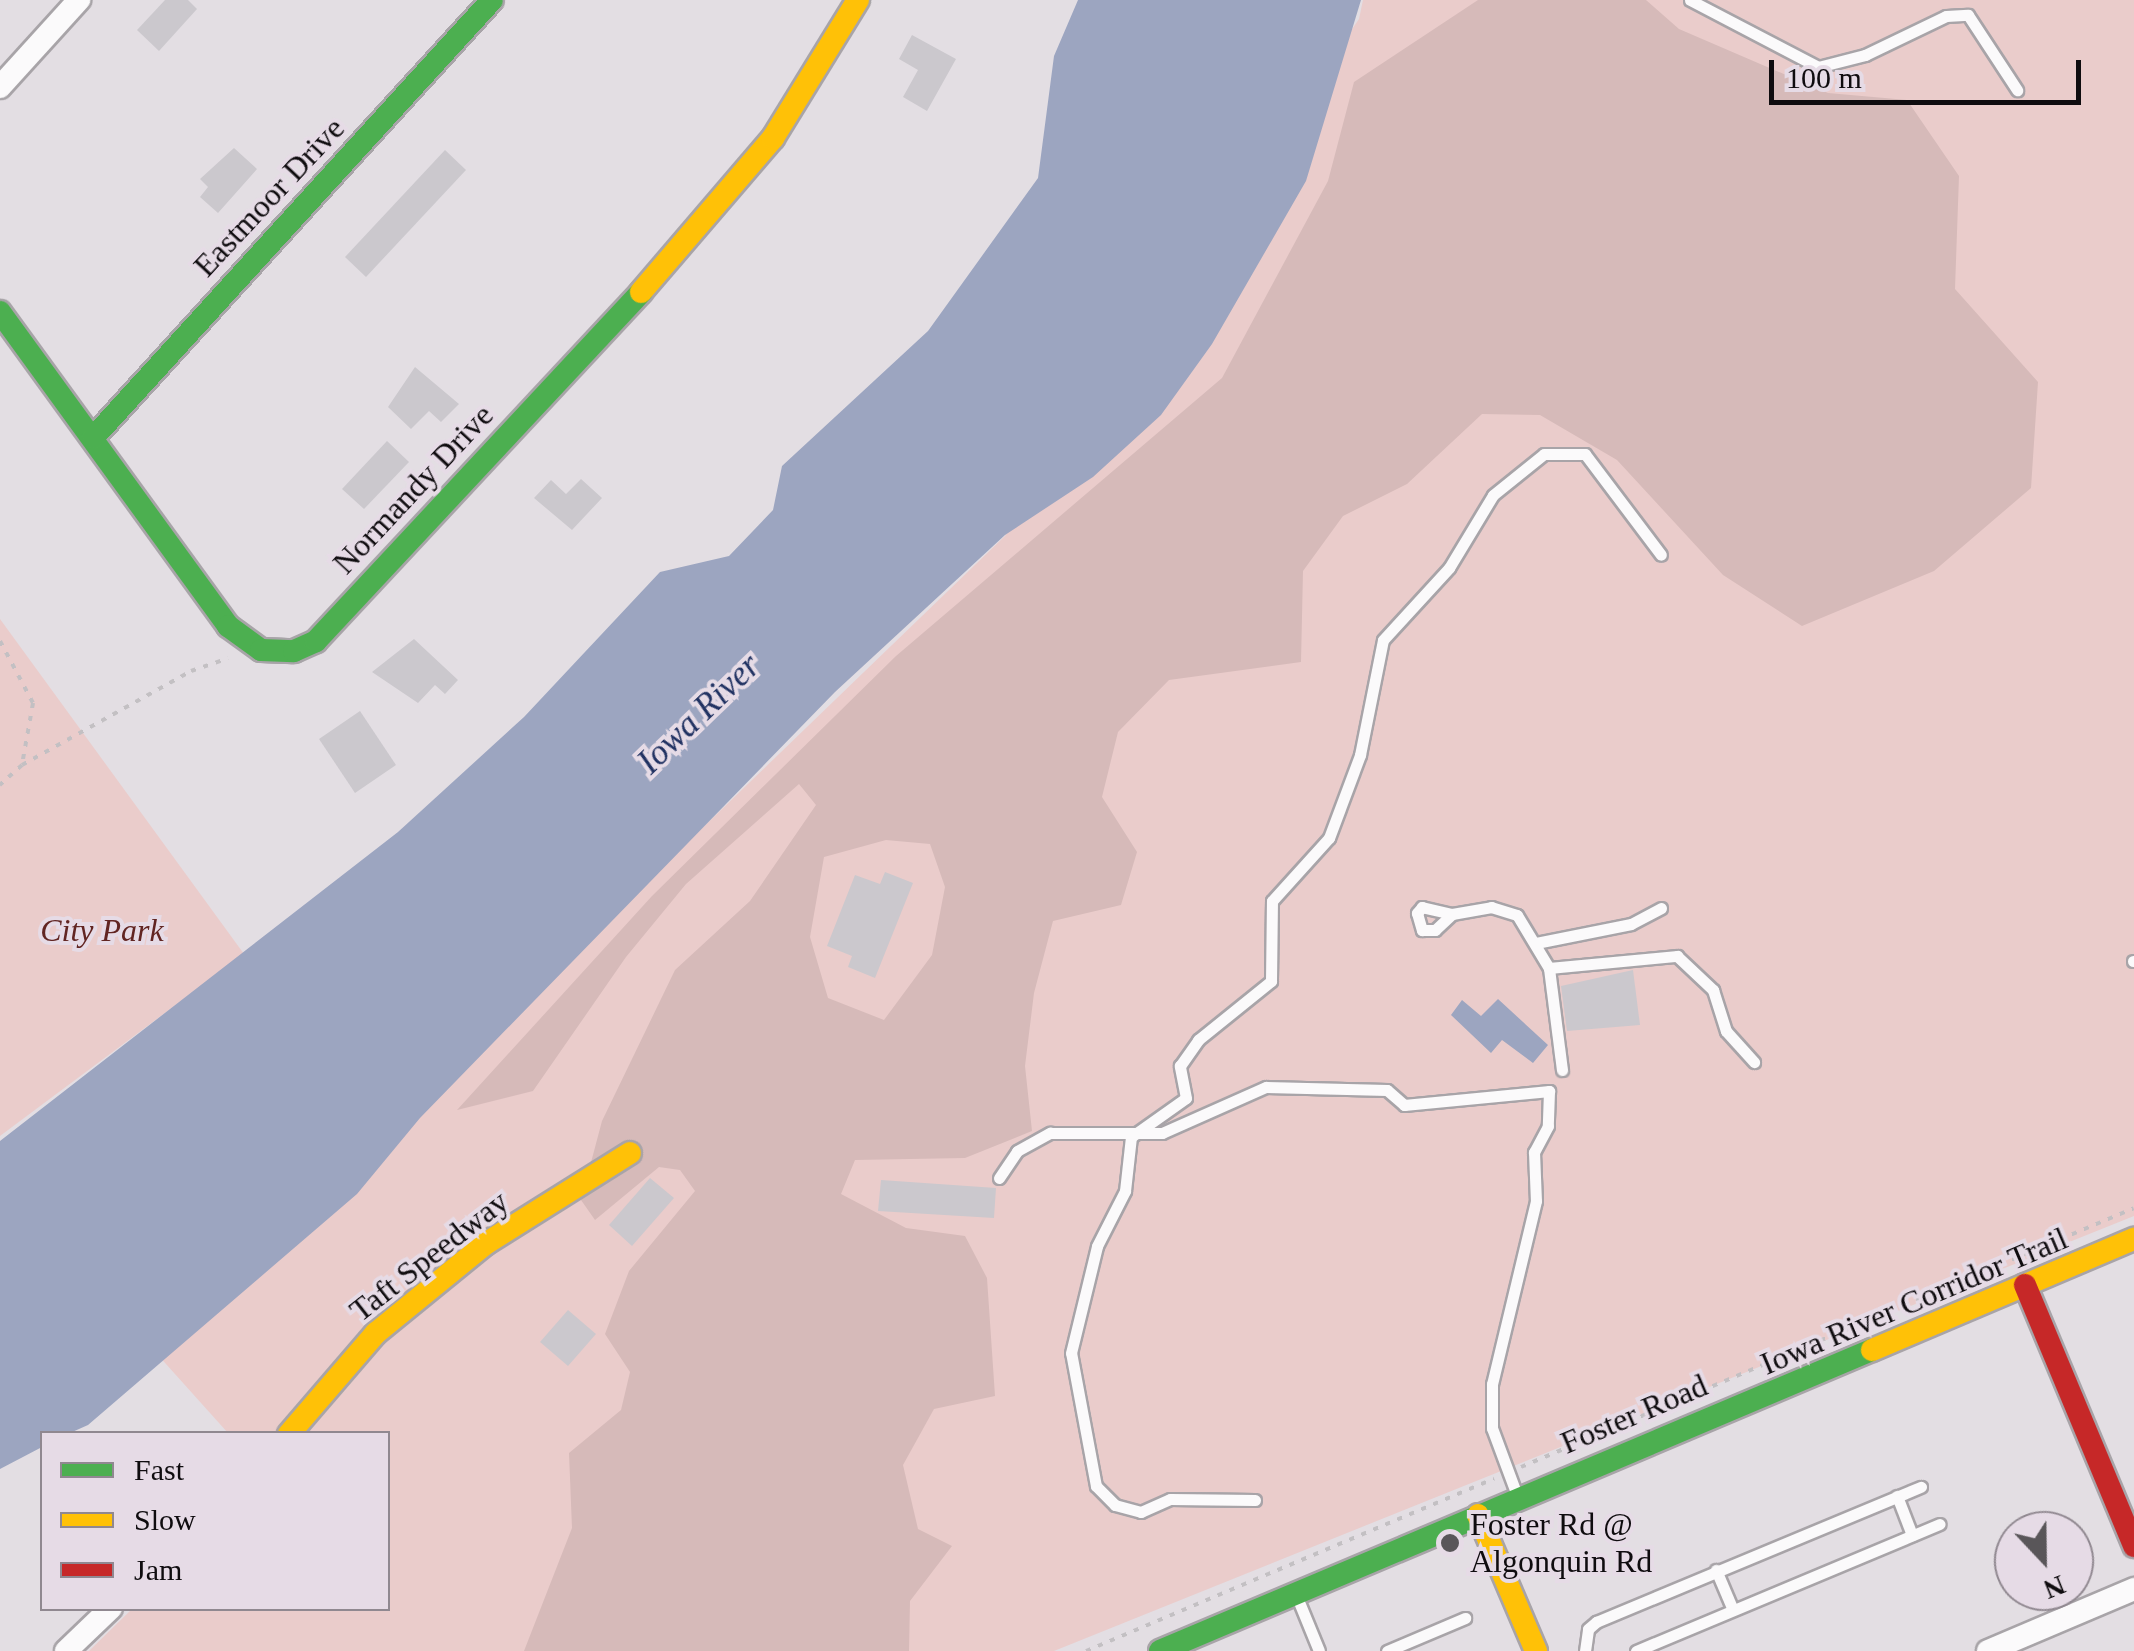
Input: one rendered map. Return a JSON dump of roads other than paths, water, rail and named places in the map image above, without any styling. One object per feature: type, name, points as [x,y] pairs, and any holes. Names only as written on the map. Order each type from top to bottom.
[{"type":"street","points":[[0,87],[80,0]]},
{"type":"street","name":"Eastmoor Drive","points":[[93,438],[492,0]]},
{"type":"street","name":"Normandy Drive","points":[[0,312],[244,642],[278,653],[316,641],[728,194],[773,138],[858,0]]},
{"type":"street","name":"Taft Speedway","points":[[292,1431],[376,1333],[485,1244],[630,1154]]},
{"type":"street","name":"Foster Road","points":[[1160,1651],[2134,1238]]},
{"type":"street","points":[[2025,1285],[2134,1546]]},
{"type":"street","points":[[1478,1515],[1536,1651]]},
{"type":"street","points":[[1988,1651],[2134,1590]]},
{"type":"street","points":[[66,1651],[108,1611]]},
{"type":"lane","points":[[1690,0],[1818,66],[1865,55],[1946,16],[1968,15],[2017,90]]},
{"type":"lane","points":[[1255,1500],[1170,1498],[1142,1512],[1115,1505],[1096,1486],[1070,1353],[1096,1246],[1125,1191],[1131,1136],[1186,1098],[1180,1066],[1198,1040],[1271,982],[1272,901],[1329,838],[1360,755],[1383,640],[1449,568],[1494,495],[1544,454],[1585,454],[1661,555]]},
{"type":"lane","points":[[1452,914],[1492,908],[1516,914],[1549,968],[1562,1070]]},
{"type":"lane","points":[[1536,943],[1632,924],[1661,908]]},
{"type":"lane","points":[[1549,968],[1677,956],[1714,990],[1726,1032],[1754,1062]]},
{"type":"lane","points":[[999,1178],[1017,1152],[1050,1133],[1162,1133],[1266,1088],[1387,1090],[1404,1104],[1550,1091],[1548,1126],[1534,1152],[1536,1201],[1492,1384],[1492,1428],[1505,1474],[1518,1498]]},
{"type":"lane","points":[[1585,1651],[1588,1628],[1596,1622],[1921,1487]]},
{"type":"lane","points":[[1896,1496],[1912,1535]]},
{"type":"lane","points":[[1636,1651],[1939,1524]]},
{"type":"lane","points":[[1716,1570],[1732,1610]]},
{"type":"lane","points":[[1296,1593],[1319,1651]]},
{"type":"lane","points":[[1387,1651],[1465,1618]]},
{"type":"water","name":"Iowa River","points":[[1078,0],[1361,0],[1306,181],[1212,344],[1161,415],[1093,477],[1005,535],[835,692],[420,1118],[357,1194],[88,1425],[74,1431],[40,1431],[40,1448],[0,1469],[0,1141],[398,832],[524,717],[660,572],[729,556],[773,510],[782,466],[928,331],[1038,178],[1054,56]]},
{"type":"water","points":[[1498,999],[1548,1045],[1533,1063],[1502,1040],[1491,1053],[1451,1015],[1462,1000],[1481,1016]]},
{"type":"place","name":"Foster Rd @ Algonquin Rd","points":[[1450,1543]]},
{"type":"park label","name":"City Park","points":[[102,930]]}]
